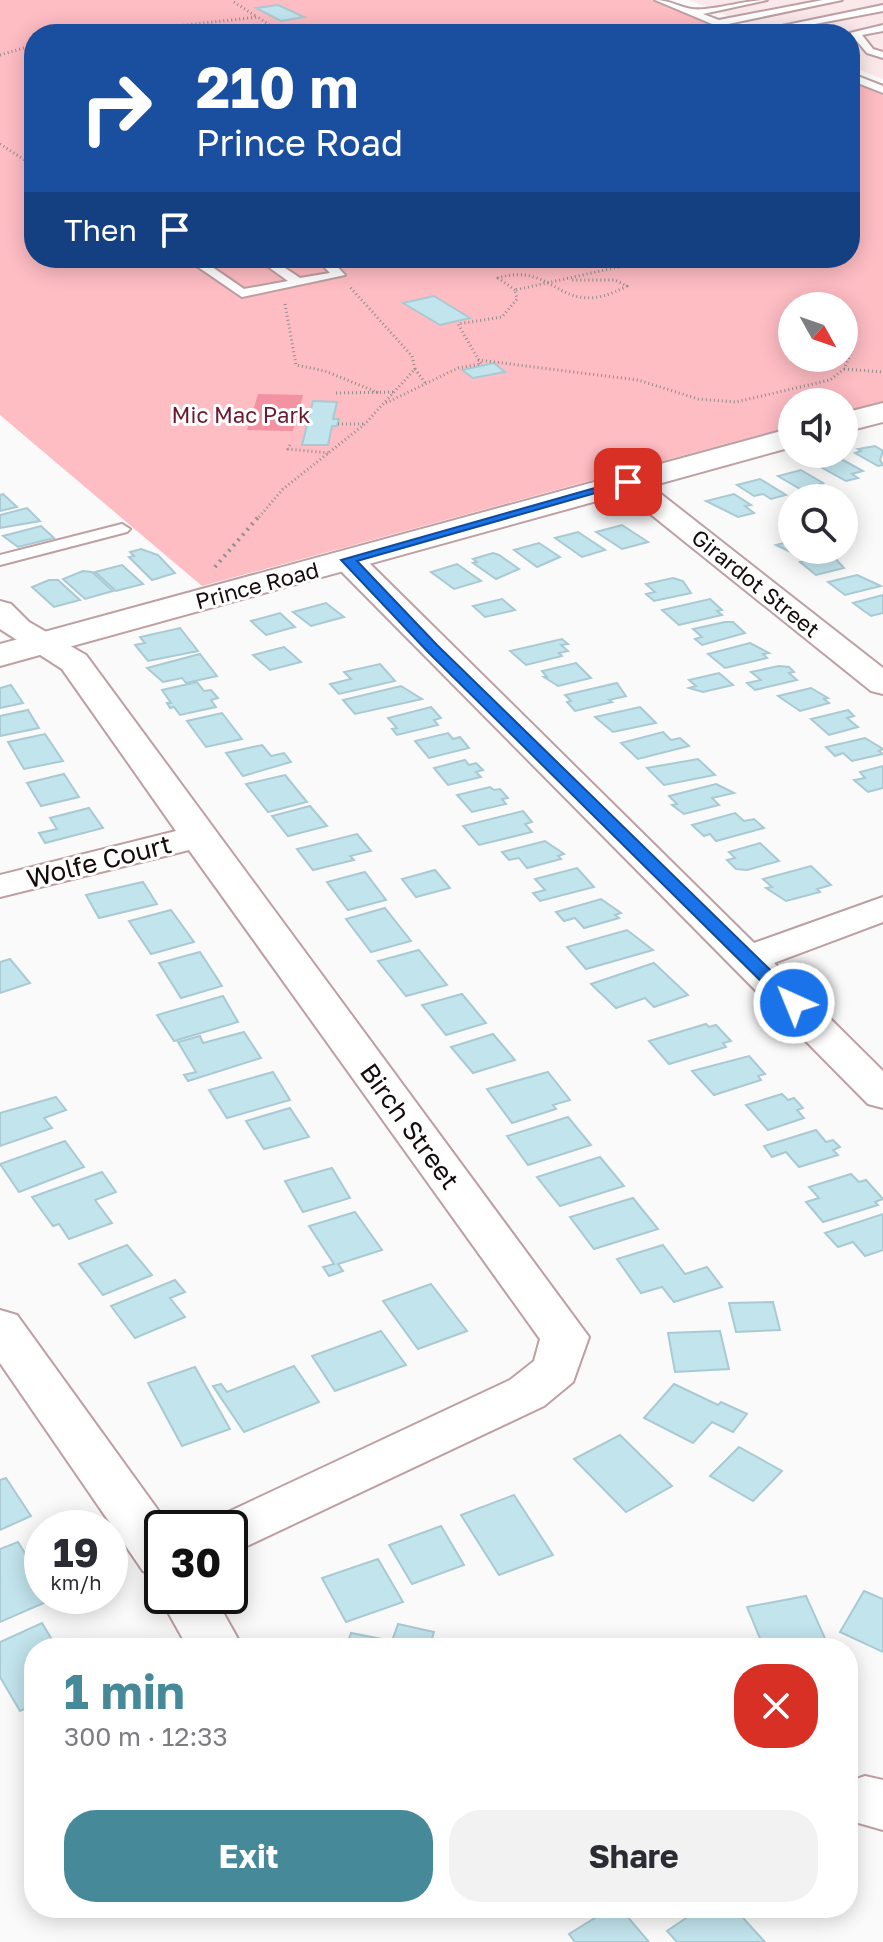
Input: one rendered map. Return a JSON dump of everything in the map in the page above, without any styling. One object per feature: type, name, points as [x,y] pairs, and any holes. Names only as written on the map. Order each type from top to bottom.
[{"type":"street","points":[[858,419],[883,412]]},
{"type":"street","name":"Prince Road","points":[[0,655],[778,441]]},
{"type":"street","name":"Girardot Street","points":[[628,482],[883,684]]},
{"type":"street","points":[[348,560],[432,648],[749,958],[883,1095]]},
{"type":"street","name":"Birch Street","points":[[0,611],[18,629],[74,662],[198,837],[565,1337],[556,1370],[527,1393],[248,1525]]},
{"type":"street","name":"Wolfe Court","points":[[0,886],[198,837]]},
{"type":"street","points":[[749,958],[883,909]]},
{"type":"street","points":[[0,1327],[144,1531]]},
{"type":"lane","points":[[663,0],[718,23],[833,1],[849,2]]},
{"type":"lane","points":[[716,0],[759,16]]},
{"type":"lane","points":[[691,13],[762,0]]},
{"type":"lane","points":[[798,24],[883,8]]},
{"type":"lane","points":[[860,32],[883,28]]},
{"type":"lane","points":[[860,39],[870,51],[883,55]]},
{"type":"lane","points":[[860,80],[883,90]]},
{"type":"lane","points":[[206,268],[242,293],[339,275]]},
{"type":"lane","points":[[277,268],[299,283]]},
{"type":"lane","points":[[332,268],[339,275]]},
{"type":"lane","points":[[0,560],[122,529]]},
{"type":"path","points":[[234,2],[268,24]]},
{"type":"path","points":[[195,24],[258,17]]},
{"type":"path","points":[[0,55],[17,52],[11,49],[24,47]]},
{"type":"path","points":[[0,144],[24,160]]},
{"type":"path","points":[[515,290],[615,268]]},
{"type":"path","points":[[383,405],[458,368],[481,364],[458,324],[502,317],[517,299],[515,290],[498,278],[532,273],[567,297],[587,300],[611,296],[627,286],[615,280],[563,280]]},
{"type":"path","points":[[339,275],[412,356],[415,369],[426,384]]},
{"type":"path","points":[[273,288],[282,295],[296,365],[323,370],[379,393]]},
{"type":"path","points":[[478,360],[638,380],[691,397],[728,402],[751,401],[818,385],[839,372]]},
{"type":"path","points":[[207,572],[224,561],[255,519],[283,489],[365,424],[415,369]]},
{"type":"path","points":[[858,370],[883,372]]},
{"type":"path","points":[[336,393],[395,392]]},
{"type":"path","points":[[338,424],[365,424]]},
{"type":"path","points":[[290,445],[288,449],[329,453]]},
{"type":"shaded area","points":[[689,0],[883,0],[883,79],[860,70],[860,24],[748,24]]},
{"type":"shaded area","points":[[258,394],[303,395],[293,431],[247,430]]},
{"type":"green space","name":"Mic Mac Park","points":[[0,0],[656,0],[715,24],[24,24],[24,268],[860,268],[860,83],[883,92],[883,401],[858,408],[858,388],[778,388],[778,430],[202,586],[0,415]]},
{"type":"building","points":[[278,5],[304,17],[281,21],[256,8]]},
{"type":"building","points":[[434,296],[470,318],[440,325],[403,303]]},
{"type":"building","points":[[494,363],[505,372],[473,378],[462,370]]},
{"type":"building","points":[[313,401],[337,402],[333,419],[339,419],[337,426],[332,426],[328,445],[302,445]]},
{"type":"building","points":[[875,446],[883,451],[880,460],[883,465],[878,466],[858,455],[861,451],[858,449]]},
{"type":"building","points":[[823,468],[858,468],[863,471],[852,474],[858,478],[846,481]]},
{"type":"building","points":[[801,470],[823,483],[792,484],[778,476]]},
{"type":"building","points":[[760,479],[778,490],[778,497],[771,499],[763,494],[754,496],[737,485]]},
{"type":"building","points":[[3,494],[17,507],[0,511],[0,495]]},
{"type":"building","points":[[734,494],[751,505],[745,506],[754,513],[738,517],[706,501]]},
{"type":"building","points":[[27,508],[40,521],[0,528],[0,515]]},
{"type":"building","points":[[622,525],[648,542],[622,549],[596,532]]},
{"type":"building","points":[[41,526],[54,538],[18,547],[3,536]]},
{"type":"building","points":[[578,532],[605,550],[582,557],[555,538]]},
{"type":"building","points":[[539,543],[560,557],[537,567],[514,550]]},
{"type":"building","points":[[141,549],[158,555],[175,573],[152,580],[129,557],[134,556],[130,552]]},
{"type":"building","points":[[493,553],[519,569],[496,579],[473,563],[477,562],[473,559]]},
{"type":"building","points":[[457,564],[481,581],[454,589],[431,572]]},
{"type":"building","points":[[802,564],[840,564],[844,568],[816,575]]},
{"type":"building","points":[[122,565],[143,584],[116,591],[95,572]]},
{"type":"building","points":[[83,571],[92,572],[113,591],[85,599],[63,579]]},
{"type":"building","points":[[857,575],[881,586],[845,595],[828,582]]},
{"type":"building","points":[[673,578],[683,581],[691,593],[654,601],[646,594],[655,592],[646,584]]},
{"type":"building","points":[[58,580],[80,600],[54,607],[32,587]]},
{"type":"building","points":[[883,595],[883,613],[871,616],[853,603]]},
{"type":"building","points":[[502,599],[515,610],[485,617],[473,606]]},
{"type":"building","points":[[710,599],[722,610],[717,611],[722,615],[679,625],[662,610]]},
{"type":"building","points":[[326,603],[344,617],[311,626],[293,612]]},
{"type":"building","points":[[280,613],[295,627],[266,635],[251,621]]},
{"type":"building","points":[[733,622],[745,633],[702,645],[695,639],[702,637],[693,629]]},
{"type":"building","points":[[180,628],[198,651],[148,661],[135,645],[145,643],[140,637]]},
{"type":"building","points":[[562,639],[568,644],[561,645],[568,651],[559,653],[562,656],[526,665],[510,651]]},
{"type":"building","points":[[750,643],[769,653],[763,654],[767,658],[725,668],[708,654]]},
{"type":"building","points":[[284,647],[301,662],[270,670],[253,655]]},
{"type":"building","points":[[200,654],[217,676],[186,683],[182,678],[163,682],[147,668]]},
{"type":"building","points":[[576,663],[591,678],[558,686],[544,677],[547,677],[542,671]]},
{"type":"building","points":[[380,664],[395,681],[339,694],[330,684],[351,679],[344,672]]},
{"type":"building","points":[[789,667],[794,672],[789,673],[797,680],[755,690],[747,683],[761,680],[751,672]]},
{"type":"building","points":[[719,673],[733,685],[703,692],[689,688],[696,686],[689,680]]},
{"type":"building","points":[[197,682],[204,691],[211,690],[218,698],[211,700],[216,707],[180,715],[174,707],[170,708],[167,703],[171,703],[162,690]]},
{"type":"building","points":[[617,683],[626,696],[609,700],[612,702],[575,711],[567,702],[571,701],[565,695]]},
{"type":"building","points":[[11,685],[23,703],[0,708],[0,688]]},
{"type":"building","points":[[401,686],[422,699],[355,714],[343,700]]},
{"type":"building","points":[[811,688],[828,698],[824,699],[829,703],[800,711],[778,696]]},
{"type":"building","points":[[431,707],[441,718],[434,720],[438,725],[397,735],[392,729],[397,728],[388,718]]},
{"type":"building","points":[[640,707],[656,723],[613,732],[595,717]]},
{"type":"building","points":[[28,710],[39,728],[0,736],[0,716]]},
{"type":"building","points":[[848,710],[854,716],[847,718],[858,727],[829,735],[811,719]]},
{"type":"building","points":[[222,713],[242,739],[206,747],[187,721]]},
{"type":"building","points":[[663,732],[671,740],[680,738],[689,746],[638,759],[621,743]]},
{"type":"building","points":[[448,733],[453,739],[460,737],[469,748],[429,758],[415,741]]},
{"type":"building","points":[[45,734],[63,761],[24,769],[8,742]]},
{"type":"building","points":[[865,738],[883,749],[879,751],[883,754],[852,761],[843,753],[835,756],[826,747]]},
{"type":"building","points":[[262,745],[271,756],[284,753],[291,762],[243,776],[226,753]]},
{"type":"building","points":[[698,759],[715,775],[664,785],[647,768]]},
{"type":"building","points":[[465,760],[469,765],[476,763],[483,770],[476,772],[481,777],[448,785],[434,768]]},
{"type":"building","points":[[883,766],[883,788],[868,792],[854,780],[865,778],[860,772]]},
{"type":"building","points":[[64,774],[79,797],[41,806],[27,783]]},
{"type":"building","points":[[285,775],[307,802],[268,812],[246,784]]},
{"type":"building","points":[[716,784],[734,793],[712,798],[719,805],[684,814],[672,805],[677,804],[669,796]]},
{"type":"building","points":[[490,787],[500,789],[508,798],[502,799],[506,804],[472,812],[457,795]]},
{"type":"building","points":[[310,806],[327,826],[288,836],[272,816]]},
{"type":"building","points":[[89,808],[103,828],[45,843],[39,833],[57,829],[50,818]]},
{"type":"building","points":[[523,811],[532,822],[525,824],[532,832],[479,845],[463,826]]},
{"type":"building","points":[[735,813],[744,821],[754,819],[764,828],[716,841],[710,834],[704,836],[692,825]]},
{"type":"building","points":[[357,834],[371,851],[350,856],[354,860],[313,870],[297,849]]},
{"type":"building","points":[[545,841],[564,854],[558,856],[561,859],[527,868],[519,858],[509,860],[502,852]]},
{"type":"building","points":[[760,843],[779,861],[747,870],[736,869],[727,860],[735,858],[729,852]]},
{"type":"building","points":[[811,866],[831,885],[817,889],[820,892],[786,901],[766,888],[772,887],[763,879]]},
{"type":"building","points":[[577,868],[594,887],[540,901],[533,893],[545,890],[535,879]]},
{"type":"building","points":[[435,870],[450,888],[416,897],[402,879]]},
{"type":"building","points":[[365,872],[386,900],[348,910],[327,882]]},
{"type":"building","points":[[143,882],[157,904],[99,918],[86,895]]},
{"type":"building","points":[[601,899],[621,913],[615,915],[619,918],[584,928],[575,918],[564,921],[556,912]]},
{"type":"building","points":[[385,908],[411,941],[371,952],[346,919]]},
{"type":"building","points":[[171,910],[194,942],[151,954],[129,921]]},
{"type":"building","points":[[627,930],[653,950],[586,969],[567,947]]},
{"type":"building","points":[[419,950],[447,985],[406,996],[378,961]]},
{"type":"building","points":[[200,952],[222,986],[181,998],[159,963]]},
{"type":"building","points":[[10,959],[30,983],[0,993],[0,962]]},
{"type":"building","points":[[654,963],[688,995],[654,1007],[645,998],[616,1008],[591,984]]},
{"type":"building","points":[[462,994],[486,1023],[446,1035],[422,1005]]},
{"type":"building","points":[[223,996],[238,1022],[174,1041],[157,1015]]},
{"type":"building","points":[[706,1024],[709,1027],[716,1025],[731,1041],[723,1043],[726,1047],[669,1064],[649,1041]]},
{"type":"building","points":[[244,1032],[261,1058],[188,1081],[184,1075],[196,1072],[178,1042],[200,1036],[203,1043]]},
{"type":"building","points":[[493,1034],[515,1060],[473,1073],[451,1047]]},
{"type":"building","points":[[749,1056],[765,1074],[758,1076],[761,1080],[714,1095],[692,1071]]},
{"type":"building","points":[[273,1072],[290,1100],[227,1118],[209,1090]]},
{"type":"building","points":[[548,1072],[570,1100],[553,1105],[556,1109],[512,1123],[487,1089]]},
{"type":"building","points":[[782,1094],[788,1100],[794,1098],[803,1108],[797,1110],[804,1118],[768,1130],[746,1105]]},
{"type":"building","points":[[56,1097],[66,1110],[44,1118],[52,1128],[0,1146],[0,1113]]},
{"type":"building","points":[[290,1108],[309,1137],[264,1149],[246,1121]]},
{"type":"building","points":[[568,1117],[591,1145],[528,1165],[507,1136]]},
{"type":"building","points":[[816,1130],[826,1142],[833,1140],[840,1147],[833,1150],[838,1155],[799,1167],[786,1152],[772,1157],[764,1146]]},
{"type":"building","points":[[65,1141],[84,1167],[19,1192],[0,1164]]},
{"type":"building","points":[[600,1157],[624,1186],[560,1206],[537,1177]]},
{"type":"building","points":[[332,1168],[350,1198],[303,1212],[285,1181]]},
{"type":"building","points":[[102,1172],[116,1192],[95,1200],[112,1223],[69,1239],[59,1224],[53,1226],[32,1197]]},
{"type":"building","points":[[851,1174],[859,1182],[866,1180],[883,1199],[875,1202],[878,1205],[823,1222],[806,1202],[819,1198],[809,1187]]},
{"type":"building","points":[[633,1198],[658,1229],[594,1249],[570,1217]]},
{"type":"building","points":[[355,1212],[382,1250],[338,1264],[343,1271],[329,1276],[323,1267],[334,1264],[309,1226]]},
{"type":"building","points":[[883,1214],[883,1250],[865,1256],[853,1242],[838,1247],[825,1233]]},
{"type":"building","points":[[127,1245],[152,1275],[103,1295],[79,1264]]},
{"type":"building","points":[[663,1245],[685,1274],[707,1267],[722,1287],[674,1302],[662,1287],[641,1293],[617,1259]]},
{"type":"building","points":[[175,1280],[185,1292],[170,1298],[185,1317],[135,1338],[111,1306]]},
{"type":"building","points":[[431,1284],[467,1331],[418,1349],[383,1301]]},
{"type":"building","points":[[773,1302],[780,1330],[736,1332],[729,1303]]},
{"type":"building","points":[[381,1331],[406,1365],[335,1391],[312,1356]]},
{"type":"building","points":[[720,1331],[729,1369],[675,1372],[668,1333]]},
{"type":"building","points":[[294,1366],[319,1402],[244,1432],[213,1386],[221,1384],[227,1392]]},
{"type":"building","points":[[195,1367],[230,1429],[182,1446],[148,1383]]},
{"type":"building","points":[[674,1384],[718,1405],[721,1402],[747,1414],[733,1432],[712,1422],[693,1443],[644,1418]]},
{"type":"building","points":[[620,1435],[672,1486],[626,1512],[574,1459]]},
{"type":"building","points":[[739,1447],[782,1471],[753,1501],[710,1476]]},
{"type":"building","points":[[6,1478],[27,1510],[24,1510],[24,1519],[0,1530],[0,1480]]},
{"type":"building","points":[[514,1495],[553,1555],[499,1575],[461,1515]]},
{"type":"building","points":[[441,1526],[464,1565],[412,1584],[389,1545]]},
{"type":"building","points":[[18,1542],[24,1552],[24,1612],[0,1622],[0,1549]]},
{"type":"building","points":[[378,1559],[403,1602],[346,1622],[322,1578]]},
{"type":"building","points":[[864,1591],[883,1599],[883,1652],[840,1632]]},
{"type":"building","points":[[806,1596],[825,1638],[760,1638],[747,1607]]},
{"type":"building","points":[[42,1623],[51,1638],[24,1638],[24,1709],[20,1711],[0,1677],[0,1642]]},
{"type":"building","points":[[398,1624],[434,1632],[432,1638],[393,1638]]},
{"type":"building","points":[[351,1633],[377,1638],[349,1638]]},
{"type":"building","points":[[595,1918],[629,1918],[649,1942],[575,1942],[569,1934]]},
{"type":"building","points":[[686,1918],[743,1918],[765,1942],[677,1942],[667,1931]]},
{"type":"route","points":[[628,482],[348,560],[432,648],[794,1003]]}]
